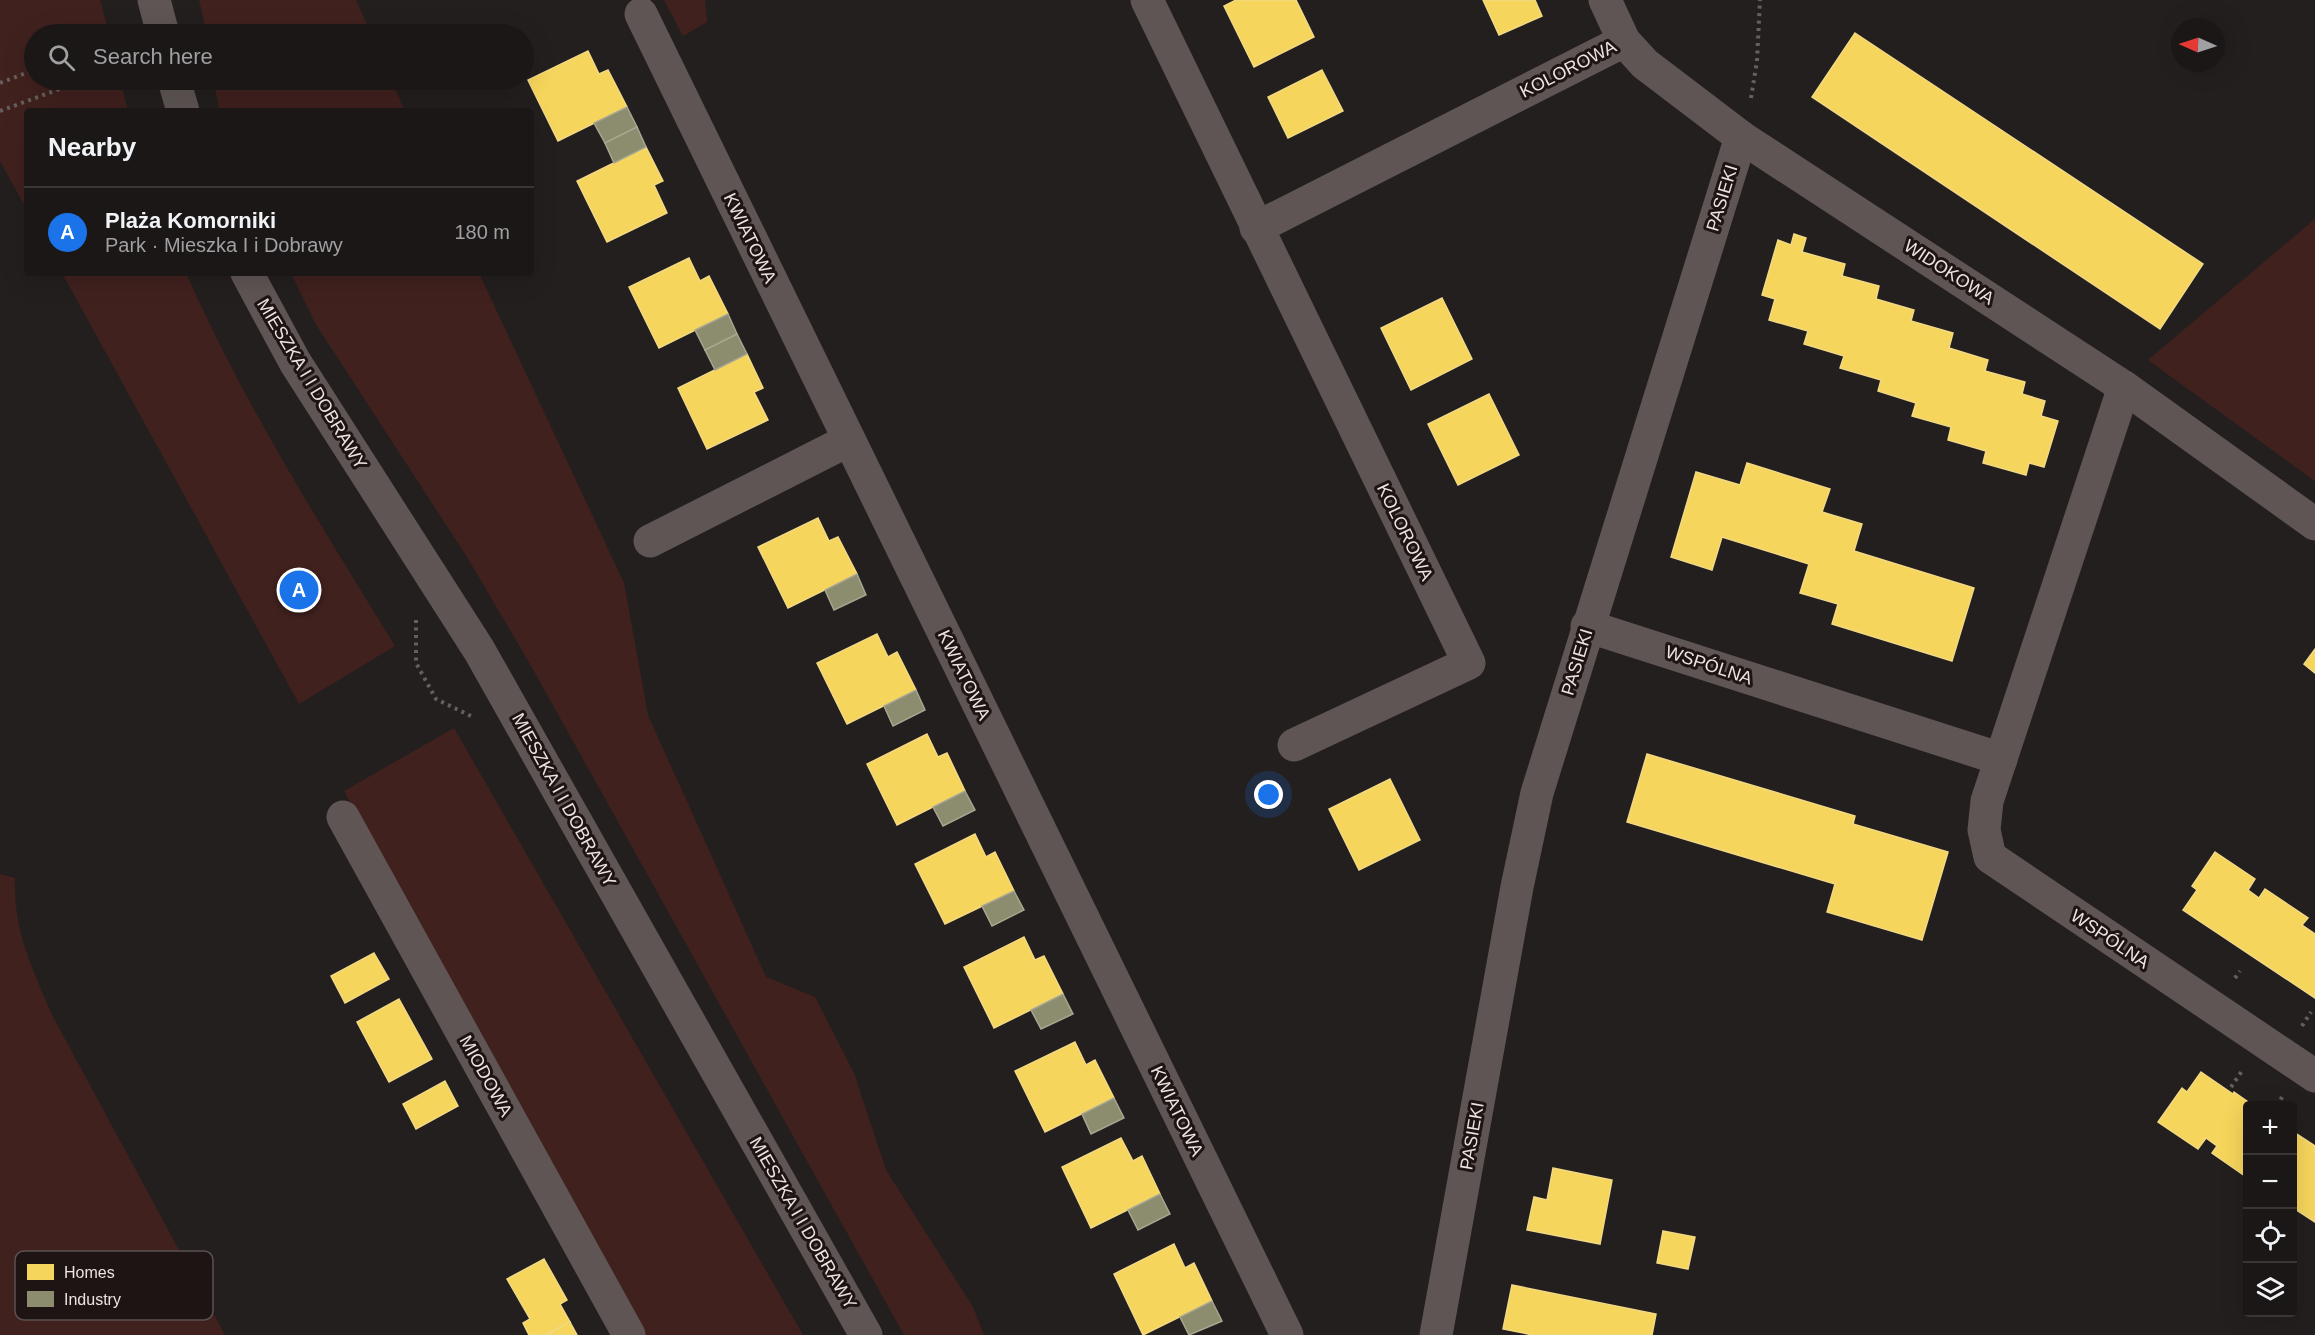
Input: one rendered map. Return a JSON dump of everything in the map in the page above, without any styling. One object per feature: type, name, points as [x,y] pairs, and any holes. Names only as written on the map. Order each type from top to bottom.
[{"type":"street","points":[[154,0],[160,24]]},
{"type":"street","name":"KOLOROWA","points":[[1147,0],[1469,663],[1294,745]]},
{"type":"street","name":"WIDOKOWA","points":[[1605,0],[1624,41],[1645,64],[1741,137],[2124,387],[2315,524]]},
{"type":"street","name":"KWIATOWA","points":[[641,14],[1287,1335]]},
{"type":"street","name":"KOLOROWA","points":[[1256,228],[1624,41]]},
{"type":"street","points":[[177,90],[182,108]]},
{"type":"street","name":"PASIEKI","points":[[1437,1335],[1532,814],[1587,626],[1741,137]]},
{"type":"street","name":"MIESZKA I I DOBRAWY","points":[[249,276],[294,362],[479,650],[866,1335]]},
{"type":"street","name":"WSPÓLNA","points":[[2124,387],[1987,801],[1984,830],[1990,857],[2315,1076]]},
{"type":"street","points":[[650,541],[849,440]]},
{"type":"street","name":"WSPÓLNA","points":[[1587,626],[2001,759]]},
{"type":"street","name":"MIODOWA","points":[[343,817],[629,1335]]},
{"type":"path","points":[[1741,137],[1751,100],[1757,61],[1760,0]]},
{"type":"path","points":[[0,83],[24,74]]},
{"type":"path","points":[[0,111],[57,90]]},
{"type":"path","points":[[416,614],[416,663],[436,699],[477,719]]},
{"type":"path","points":[[2231,1087],[2243,1069]]},
{"type":"shaded area","points":[[0,0],[100,0],[106,24],[24,24],[24,90],[123,90],[127,108],[24,108],[24,205],[0,161]]},
{"type":"shaded area","points":[[199,0],[356,0],[367,24],[205,24]]},
{"type":"shaded area","points":[[664,0],[705,0],[707,22],[683,36]]},
{"type":"shaded area","points":[[215,90],[396,90],[404,108],[219,108]]},
{"type":"shaded area","points":[[2315,219],[2315,481],[2148,360]]},
{"type":"shaded area","points":[[64,276],[187,276],[233,369],[284,463],[395,646],[299,704]]},
{"type":"shaded area","points":[[292,276],[480,276],[624,583],[648,715],[766,977],[815,997],[854,1073],[886,1170],[973,1307],[984,1335],[904,1335],[530,664],[467,557],[315,323]]},
{"type":"shaded area","points":[[454,728],[803,1335],[642,1335],[344,791]]},
{"type":"shaded area","points":[[0,874],[15,878],[17,915],[25,948],[52,1015],[180,1251],[15,1251],[15,1320],[213,1320],[213,1313],[225,1335],[0,1335]]},
{"type":"building: Homes","points":[[1236,0],[1296,0],[1314,37],[1254,67],[1224,6]]},
{"type":"building: Homes","points":[[1483,0],[1535,0],[1542,16],[1499,35]]},
{"type":"building: Homes","points":[[1855,33],[2203,264],[2160,329],[1812,97]]},
{"type":"building: Homes","points":[[588,51],[599,74],[608,70],[627,107],[558,141],[533,90],[534,77]]},
{"type":"building: Homes","points":[[1322,70],[1343,111],[1288,138],[1268,97]]},
{"type":"building: Homes","points":[[646,147],[663,181],[654,185],[667,213],[607,242],[577,181]]},
{"type":"building: Homes","points":[[1794,234],[1806,238],[1802,252],[1845,264],[1842,276],[1879,286],[1876,299],[1914,310],[1911,321],[1953,333],[1949,348],[1988,360],[1985,371],[2025,382],[2022,394],[2045,401],[2041,416],[2058,421],[2044,467],[2029,463],[2026,475],[1983,463],[1986,451],[1948,440],[1951,427],[1912,416],[1916,403],[1878,391],[1881,380],[1840,368],[1844,356],[1804,344],[1808,331],[1769,320],[1775,299],[1762,295],[1778,240],[1791,245]]},
{"type":"building: Homes","points":[[689,258],[700,281],[709,276],[728,314],[659,348],[629,287]]},
{"type":"building: Homes","points":[[1442,298],[1472,359],[1411,390],[1381,328]]},
{"type":"building: Homes","points":[[747,354],[763,388],[754,392],[768,420],[707,449],[678,388]]},
{"type":"building: Homes","points":[[1489,394],[1519,455],[1458,485],[1428,424]]},
{"type":"building: Homes","points":[[1747,463],[1830,489],[1822,512],[1862,524],[1854,551],[1974,588],[1952,661],[1832,624],[1838,604],[1800,593],[1809,564],[1722,537],[1712,570],[1671,557],[1696,472],[1740,485]]},
{"type":"building: Homes","points":[[818,518],[829,541],[838,537],[857,574],[788,608],[758,547]]},
{"type":"building: Homes","points":[[877,634],[888,657],[897,652],[916,690],[847,724],[817,663]]},
{"type":"building: Homes","points":[[2315,649],[2315,673],[2304,664]]},
{"type":"building: Homes","points":[[927,734],[938,757],[947,753],[965,791],[897,825],[867,764]]},
{"type":"building: Homes","points":[[1647,754],[1855,816],[1853,824],[1948,852],[1922,940],[1827,912],[1835,884],[1627,822]]},
{"type":"building: Homes","points":[[1390,779],[1420,840],[1359,870],[1329,809]]},
{"type":"building: Homes","points":[[975,834],[986,857],[995,852],[1014,891],[945,924],[915,864]]},
{"type":"building: Homes","points":[[2215,852],[2255,879],[2248,890],[2259,898],[2265,889],[2308,918],[2302,925],[2315,934],[2315,998],[2183,910],[2197,890],[2192,886]]},
{"type":"building: Homes","points":[[1024,937],[1035,960],[1044,956],[1063,994],[994,1028],[964,967]]},
{"type":"building: Homes","points":[[374,953],[389,979],[345,1003],[331,976]]},
{"type":"building: Homes","points":[[399,999],[432,1059],[389,1082],[357,1022]]},
{"type":"building: Homes","points":[[1075,1042],[1086,1065],[1095,1060],[1114,1098],[1045,1132],[1015,1071]]},
{"type":"building: Homes","points":[[2201,1072],[2247,1101],[2243,1101],[2243,1175],[2212,1153],[2217,1146],[2206,1138],[2198,1149],[2158,1122],[2182,1088],[2187,1092]]},
{"type":"building: Homes","points":[[445,1081],[458,1106],[416,1129],[403,1104]]},
{"type":"building: Homes","points":[[2297,1134],[2315,1146],[2315,1222],[2297,1210]]},
{"type":"building: Homes","points":[[1121,1138],[1133,1161],[1142,1156],[1160,1194],[1091,1228],[1062,1167]]},
{"type":"building: Homes","points":[[1553,1168],[1612,1180],[1600,1244],[1527,1230],[1534,1197],[1547,1200]]},
{"type":"building: Homes","points":[[1663,1231],[1695,1237],[1688,1269],[1657,1263]]},
{"type":"building: Homes","points":[[1174,1244],[1185,1268],[1194,1263],[1212,1301],[1143,1335],[1114,1274]]},
{"type":"building: Homes","points":[[544,1259],[567,1300],[560,1304],[570,1322],[545,1335],[529,1335],[523,1323],[530,1319],[507,1279]]},
{"type":"building: Homes","points":[[1512,1285],[1656,1314],[1652,1335],[1533,1335],[1503,1329]]},
{"type":"building: Homes","points":[[570,1322],[577,1335],[545,1335]]},
{"type":"building: Industry","points":[[627,107],[637,127],[605,143],[594,123]]},
{"type":"building: Industry","points":[[637,127],[646,147],[614,163],[605,143]]},
{"type":"building: Industry","points":[[728,314],[737,334],[705,350],[695,330]]},
{"type":"building: Industry","points":[[737,334],[747,354],[715,370],[705,350]]},
{"type":"building: Industry","points":[[857,574],[866,595],[834,610],[825,590]]},
{"type":"building: Industry","points":[[916,690],[925,710],[893,726],[884,706]]},
{"type":"building: Industry","points":[[965,791],[975,810],[943,826],[933,807]]},
{"type":"building: Industry","points":[[1014,891],[1024,910],[992,926],[982,906]]},
{"type":"building: Industry","points":[[1063,994],[1073,1014],[1041,1029],[1031,1010]]},
{"type":"building: Industry","points":[[1114,1098],[1124,1118],[1091,1134],[1082,1114]]},
{"type":"building: Industry","points":[[1160,1194],[1170,1214],[1138,1230],[1128,1210]]},
{"type":"building: Industry","points":[[1212,1301],[1222,1321],[1189,1335],[1180,1317]]},
{"type":"place","name":"Plaża Komorniki","points":[[299,590]]}]
